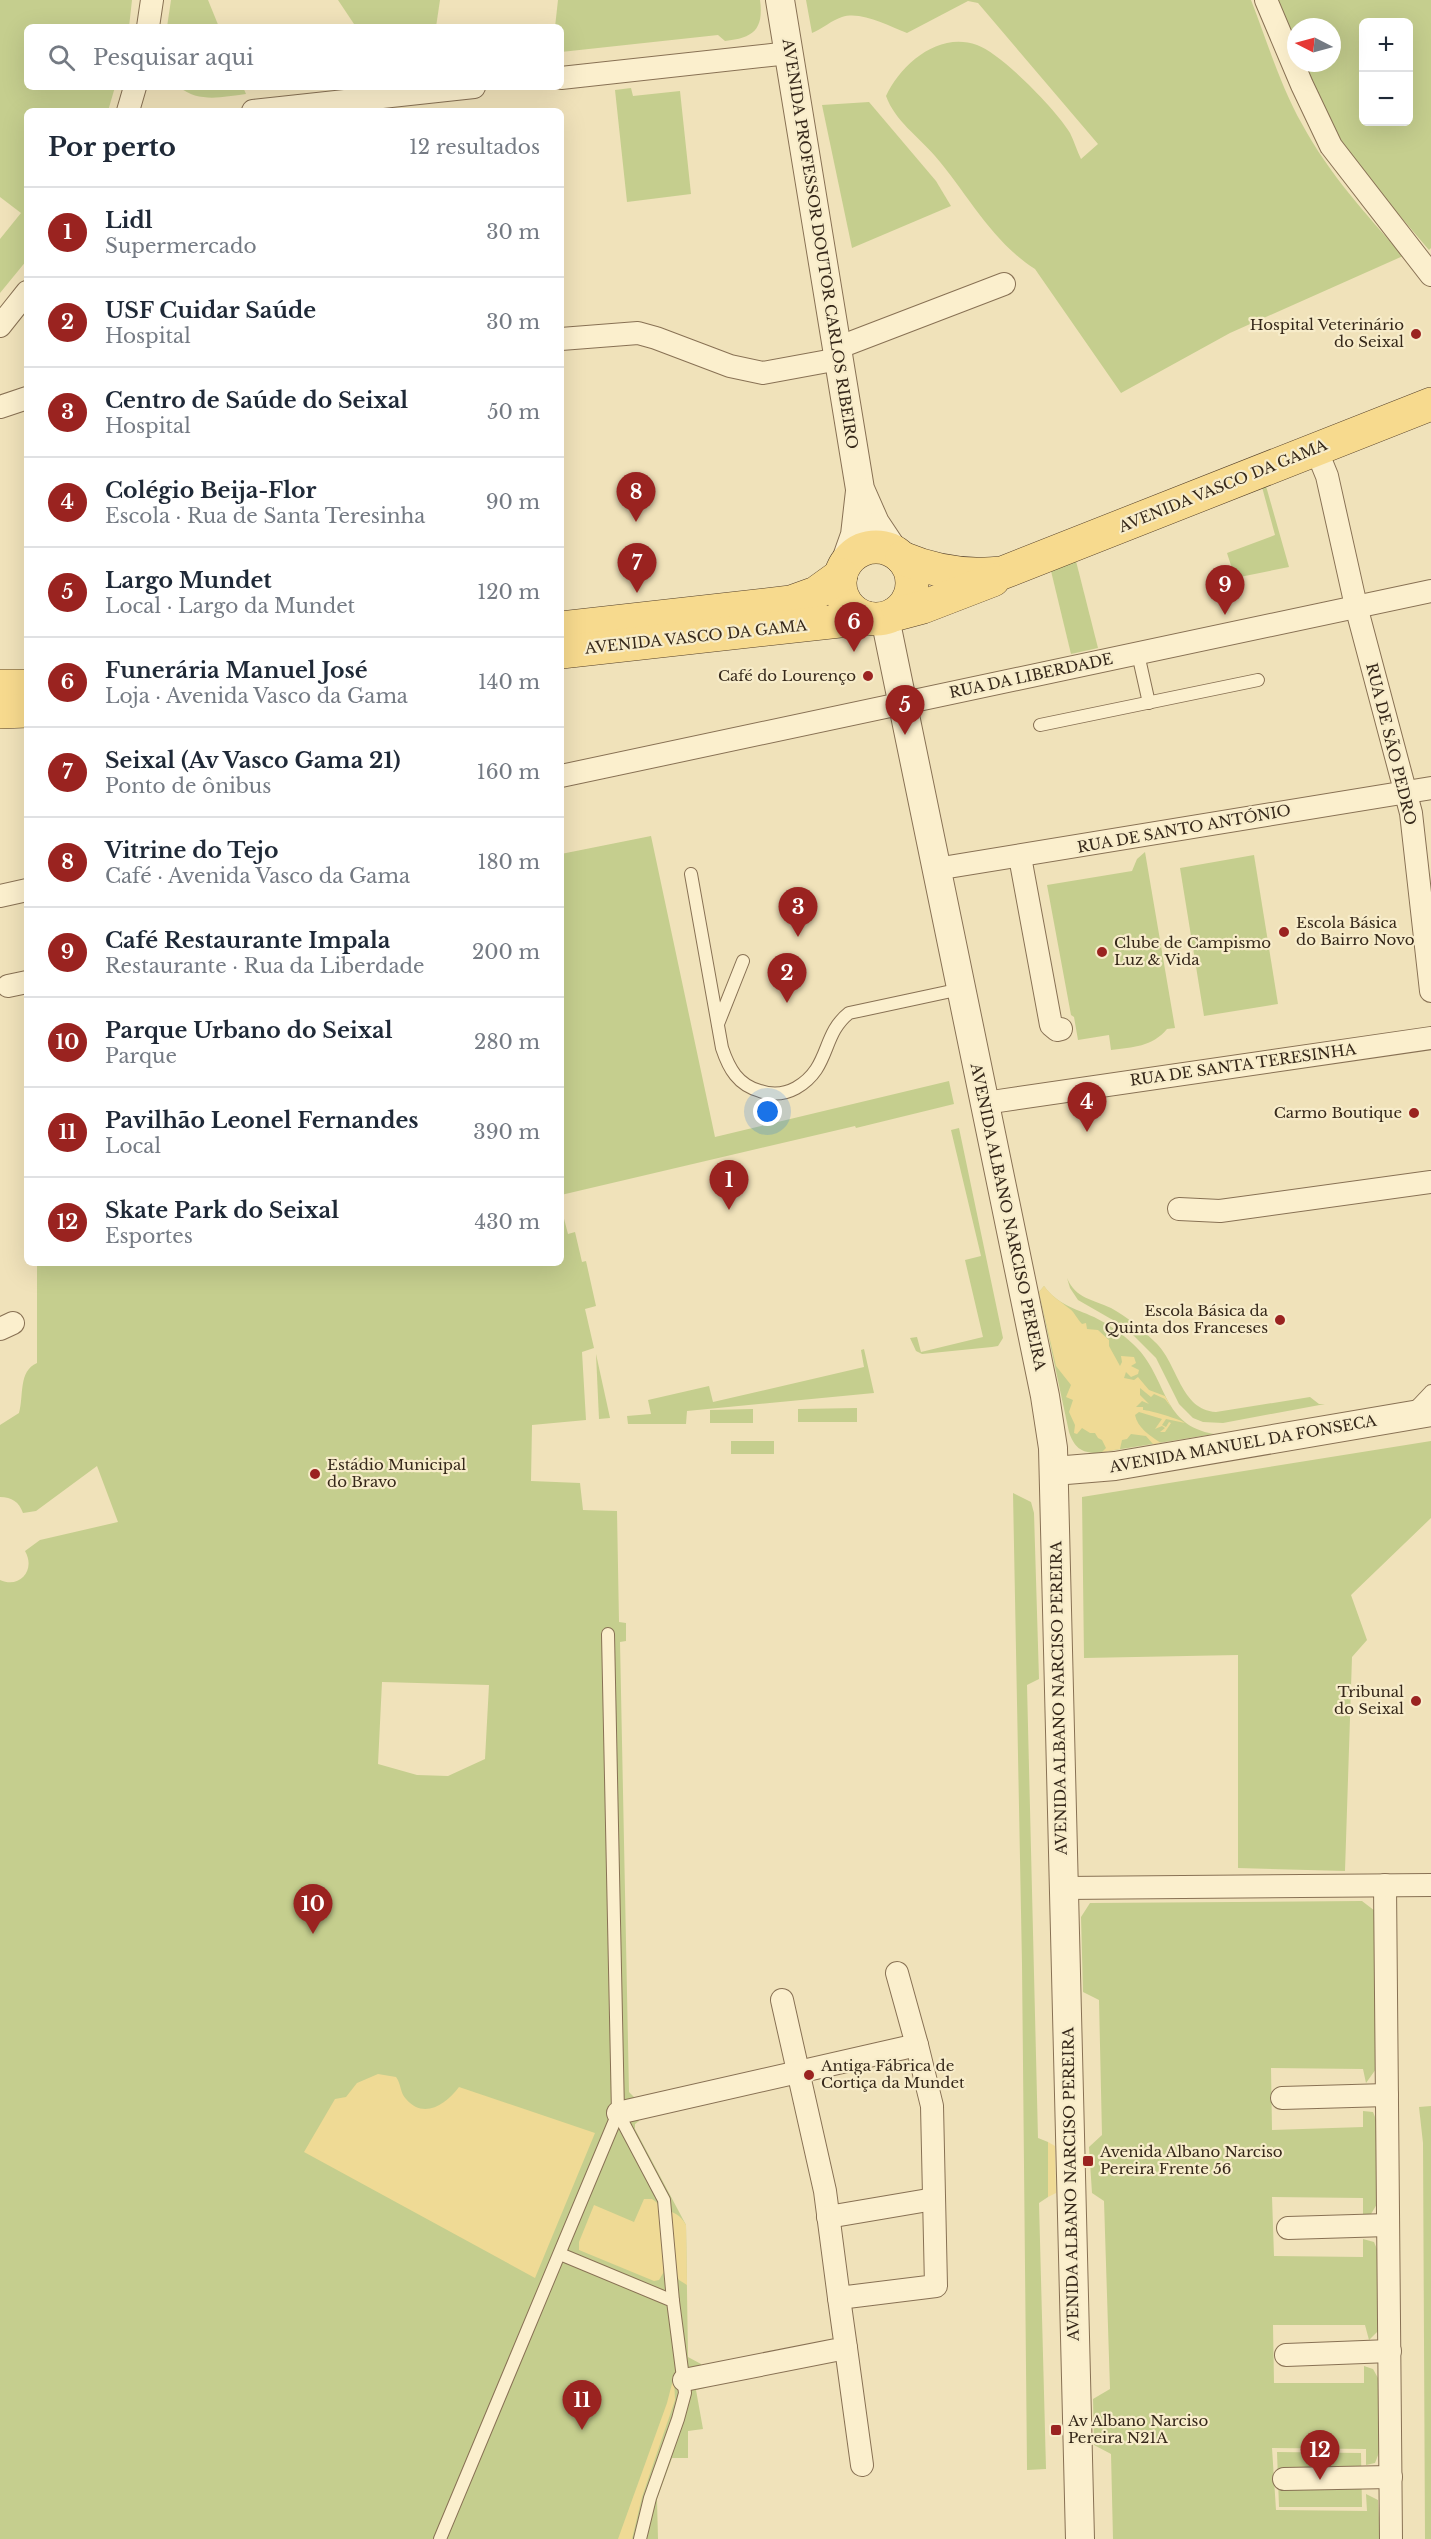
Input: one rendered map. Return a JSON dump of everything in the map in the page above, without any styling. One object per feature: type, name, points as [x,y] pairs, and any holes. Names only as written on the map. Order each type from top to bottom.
[{"type":"main road","name":"AVENIDA VASCO DA GAMA","points":[[564,652],[882,617],[976,587],[1016,568],[1431,404]]},
{"type":"main road","points":[[867,548],[887,549],[898,555],[910,573],[910,593],[906,603],[882,617],[857,614],[843,599],[840,582],[843,571],[858,552],[867,548]]},
{"type":"main road","name":"AVENIDA VASCO DA GAMA","points":[[898,555],[930,568],[959,574],[990,574],[1016,568]]},
{"type":"main road","name":"AVENIDA VASCO DA GAMA","points":[[564,628],[791,602],[816,593],[843,571]]},
{"type":"street","points":[[148,24],[152,0]]},
{"type":"street","name":"AVENIDA PROFESSOR DOUTOR CARLOS RIBEIRO","points":[[780,0],[860,489]]},
{"type":"street","points":[[1266,0],[1302,86],[1331,146],[1431,275]]},
{"type":"street","points":[[564,78],[789,53]]},
{"type":"street","points":[[281,108],[446,90]]},
{"type":"street","points":[[564,339],[638,333],[730,366],[763,373],[838,354],[1004,284]]},
{"type":"street","points":[[0,327],[24,296]]},
{"type":"street","points":[[0,387],[16,401]]},
{"type":"street","name":"RUA DE SÃO PEDRO","points":[[1316,449],[1327,476],[1356,606],[1412,821],[1431,991]]},
{"type":"street","points":[[860,489],[875,523],[898,555]]},
{"type":"street","points":[[843,571],[855,535],[860,489]]},
{"type":"street","name":"RUA DA LIBERDADE","points":[[564,775],[1431,591]]},
{"type":"street","name":"AVENIDA ALBANO NARCISO PEREIRA","points":[[882,617],[1045,1396],[1054,1471],[1080,2539]]},
{"type":"street","name":"RUA DE SANTO ANTÓNIO","points":[[936,869],[1431,788]]},
{"type":"street","points":[[1020,857],[1051,1025],[1057,1030],[1061,1029]]},
{"type":"street","points":[[0,896],[24,891]]},
{"type":"street","name":"RUA DE SANTA TERESINHA","points":[[985,1103],[1431,1038]]},
{"type":"street","points":[[1179,1209],[1220,1211],[1431,1182]]},
{"type":"street","name":"AVENIDA MANUEL DA FONSECA","points":[[1054,1471],[1115,1466],[1419,1414]]},
{"type":"street","points":[[1385,1885],[1391,2539]]},
{"type":"street","points":[[1064,1888],[1431,1885]]},
{"type":"street","points":[[839,2298],[936,2286],[932,2106],[918,2045],[897,1974]]},
{"type":"street","points":[[782,2000],[825,2191],[862,2465]]},
{"type":"street","points":[[618,2113],[918,2045]]},
{"type":"street","points":[[1282,2098],[1387,2095]]},
{"type":"street","points":[[828,2217],[934,2199]]},
{"type":"street","points":[[1288,2228],[1388,2225]]},
{"type":"street","points":[[684,2380],[846,2348]]},
{"type":"street","points":[[1286,2355],[1390,2351]]},
{"type":"street","points":[[1284,2479],[1391,2477]]},
{"type":"lane","points":[[1138,654],[1149,703]]},
{"type":"lane","points":[[1040,725],[1258,680]]},
{"type":"lane","points":[[691,874],[727,1064],[737,1079],[749,1088],[777,1093],[791,1090],[809,1081],[820,1067],[836,1026],[849,1013],[961,989]]},
{"type":"lane","points":[[718,1025],[743,962]]},
{"type":"lane","points":[[1419,1414],[1431,1391]]},
{"type":"lane","points":[[440,2539],[618,2113],[608,1634]]},
{"type":"lane","points":[[618,2113],[664,2200],[673,2301],[684,2380],[682,2407],[650,2498],[640,2539]]},
{"type":"lane","points":[[560,2254],[673,2301]]},
{"type":"green space","points":[[0,0],[132,0],[129,24],[24,24],[24,90],[114,90],[109,108],[24,108],[24,264],[0,293],[0,239],[21,213],[0,197]]},
{"type":"green space","points":[[171,0],[208,0],[218,24],[167,24]]},
{"type":"green space","points":[[338,0],[440,0],[436,24],[354,24]]},
{"type":"green space","points":[[558,0],[760,0],[761,10],[755,31],[743,38],[725,41],[718,35],[564,52],[564,24],[555,24]]},
{"type":"green space","points":[[806,0],[1251,0],[1287,94],[1313,142],[1349,193],[1403,256],[1230,333],[1121,393],[1035,269],[1020,258],[993,231],[947,170],[901,121],[886,96],[901,73],[923,53],[949,43],[963,42],[977,45],[1000,59],[1041,98],[1070,133],[1081,159],[1098,144],[978,3],[968,1],[907,33],[875,20],[850,16],[838,18],[812,33]]},
{"type":"green space","points":[[1276,0],[1431,0],[1431,248],[1429,250],[1377,189],[1354,166],[1304,72],[1341,72],[1341,18],[1287,18],[1287,31]]},
{"type":"green space","points":[[631,88],[633,96],[680,91],[691,194],[627,202],[615,90]]},
{"type":"green space","points":[[184,90],[244,90],[246,94],[203,97]]},
{"type":"green space","points":[[869,102],[936,181],[951,206],[852,248],[822,105]]},
{"type":"green space","points":[[1266,486],[1289,567],[1235,578],[1227,553],[1275,535],[1262,487]]},
{"type":"green space","points":[[1076,561],[1098,648],[1071,654],[1051,571]]},
{"type":"green space","points":[[651,836],[715,1137],[949,1081],[954,1104],[564,1194],[564,853]]},
{"type":"green space","points":[[1145,852],[1175,1028],[1167,1029],[1148,1043],[1111,1050],[1109,1035],[1078,1040],[1074,1017],[1071,1015],[1047,885],[1132,871],[1137,859]]},
{"type":"green space","points":[[1254,855],[1278,1004],[1204,1016],[1180,868]]},
{"type":"green space","points":[[959,1128],[1003,1338],[998,1346],[922,1354],[916,1351],[910,1338],[917,1337],[921,1352],[983,1337],[965,1260],[981,1256],[951,1130]]},
{"type":"green space","points":[[564,1219],[568,1234],[575,1232],[582,1262],[586,1261],[596,1306],[585,1309],[594,1348],[582,1352],[586,1420],[532,1425],[531,1481],[580,1483],[583,1510],[617,1511],[619,1622],[626,1623],[626,1641],[620,1642],[629,2092],[635,2098],[639,2121],[635,2124],[635,2129],[686,2225],[688,2357],[701,2364],[705,2388],[696,2390],[703,2429],[688,2431],[688,2458],[672,2458],[657,2499],[658,2539],[0,2539],[0,1580],[14,1582],[24,1576],[29,1565],[25,1551],[40,1540],[118,1522],[97,1466],[36,1511],[23,1513],[15,1501],[0,1497],[0,1425],[19,1413],[24,1378],[31,1367],[37,1363],[37,1266],[564,1266]],"holes":[[[382,1682],[489,1685],[485,1759],[448,1776],[417,1775],[378,1764]]]},
{"type":"green space","points":[[1067,1278],[1080,1294],[1111,1308],[1150,1337],[1163,1351],[1187,1395],[1204,1409],[1216,1412],[1310,1397],[1319,1404],[1325,1404],[1223,1423],[1203,1422],[1193,1418],[1179,1404],[1156,1358],[1125,1327],[1078,1300]]},
{"type":"green space","points":[[1044,1286],[1061,1302],[1118,1331],[1138,1349],[1148,1362],[1175,1412],[1184,1422],[1214,1434],[1097,1453],[1079,1448],[1073,1442],[1069,1432],[1039,1292]]},
{"type":"green space","points":[[864,1349],[874,1393],[687,1411],[686,1424],[628,1424],[627,1416],[651,1414],[648,1400],[709,1386],[713,1402],[864,1367],[861,1350]]},
{"type":"green space","points":[[596,1354],[610,1418],[599,1419]]},
{"type":"green space","points":[[857,1408],[857,1422],[798,1422],[798,1409]]},
{"type":"green space","points":[[753,1409],[753,1423],[710,1423],[710,1410]]},
{"type":"green space","points":[[731,1441],[774,1441],[774,1454],[731,1454]]},
{"type":"green space","points":[[1431,1441],[1431,1518],[1351,1595],[1367,1640],[1352,1657],[1345,1871],[1238,1868],[1238,1655],[1084,1658],[1082,1497]]},
{"type":"green space","points":[[1013,1493],[1031,1502],[1034,1513],[1039,1679],[1027,1685],[1038,2138],[1048,2142],[1048,2197],[1039,2203],[1046,2469],[1027,2470],[1022,1964]]},
{"type":"green space","points":[[1362,1901],[1375,1911],[1376,2069],[1366,2083],[1363,2069],[1271,2068],[1272,2130],[1363,2127],[1363,2111],[1373,2112],[1377,2122],[1377,2204],[1371,2214],[1363,2214],[1363,2198],[1272,2197],[1274,2256],[1363,2257],[1363,2239],[1374,2242],[1379,2254],[1379,2330],[1369,2340],[1365,2325],[1273,2325],[1274,2383],[1364,2383],[1364,2366],[1373,2369],[1378,2378],[1380,2450],[1375,2463],[1366,2465],[1366,2449],[1272,2448],[1276,2510],[1367,2511],[1366,2494],[1378,2500],[1380,2539],[1113,2539],[1111,2454],[1094,2445],[1093,2399],[1110,2389],[1104,2201],[1092,2193],[1089,2147],[1102,2135],[1099,2000],[1083,1992],[1081,1917],[1090,1903]]},
{"type":"green space","points":[[1431,2106],[1431,2539],[1425,2539],[1423,2143],[1419,2107]]},
{"type":"green space","points":[[1277,2452],[1361,2453],[1362,2507],[1279,2507]]},
{"type":"sand","points":[[1044,1286],[1072,1311],[1082,1324],[1086,1323],[1087,1329],[1098,1330],[1109,1340],[1109,1346],[1120,1366],[1121,1356],[1134,1357],[1136,1363],[1131,1366],[1139,1370],[1138,1374],[1131,1377],[1126,1372],[1124,1378],[1134,1380],[1138,1377],[1149,1390],[1165,1396],[1171,1407],[1165,1399],[1154,1394],[1151,1397],[1140,1388],[1140,1395],[1149,1404],[1142,1401],[1136,1407],[1143,1407],[1143,1410],[1185,1423],[1166,1419],[1162,1425],[1166,1427],[1169,1422],[1171,1423],[1165,1432],[1160,1432],[1165,1428],[1162,1426],[1155,1429],[1162,1419],[1139,1412],[1135,1415],[1138,1423],[1161,1443],[1153,1444],[1146,1436],[1131,1434],[1127,1439],[1122,1440],[1120,1449],[1102,1452],[1106,1448],[1095,1433],[1082,1428],[1077,1434],[1074,1433],[1075,1425],[1069,1412],[1073,1400],[1066,1397],[1071,1385],[1056,1366],[1039,1292]]},
{"type":"sand","points":[[378,2074],[396,2077],[404,2097],[420,2108],[427,2109],[441,2104],[459,2087],[595,2133],[535,2278],[304,2152],[335,2099],[346,2097],[357,2083]]},
{"type":"sand","points":[[1048,2142],[1055,2146],[1056,2193],[1048,2197]]},
{"type":"sand","points":[[644,2199],[652,2199],[679,2216],[686,2225],[687,2285],[679,2280],[673,2269],[665,2270],[659,2280],[654,2281],[579,2250],[579,2242],[594,2205],[634,2222]]},
{"type":"sand","points":[[674,2376],[675,2400],[642,2497],[632,2539],[618,2539],[667,2403]]},
{"type":"place","name":"Hospital Veterinário do Seixal","points":[[1416,334]]},
{"type":"place","name":"Vitrine do Tejo","points":[[636,522]]},
{"type":"place","name":"Seixal (Av Vasco Gama 21)","points":[[637,593]]},
{"type":"place","name":"Café Restaurante Impala","points":[[1225,615]]},
{"type":"place","name":"Funerária Manuel José","points":[[854,652]]},
{"type":"place","name":"Café do Lourenço","points":[[868,676]]},
{"type":"place","name":"Largo Mundet","points":[[905,735]]},
{"type":"place","name":"Escola Básica do Bairro Novo","points":[[1284,932]]},
{"type":"place","name":"Centro de Saúde do Seixal","points":[[798,937]]},
{"type":"place","name":"Clube de Campismo Luz & Vida","points":[[1102,952]]},
{"type":"place","name":"USF Cuidar Saúde","points":[[787,1003]]},
{"type":"place","name":"Carmo Boutique","points":[[1414,1113]]},
{"type":"place","name":"Colégio Beija-Flor","points":[[1087,1132]]},
{"type":"place","name":"Lidl","points":[[729,1210]]},
{"type":"place","name":"Escola Básica da Quinta dos Franceses","points":[[1280,1320]]},
{"type":"place","name":"Estádio Municipal do Bravo","points":[[315,1474]]},
{"type":"place","name":"Tribunal do Seixal","points":[[1416,1701]]},
{"type":"place","name":"Parque Urbano do Seixal","points":[[313,1934]]},
{"type":"place","name":"Antiga Fábrica de Cortiça da Mundet","points":[[809,2075]]},
{"type":"place","name":"Avenida Albano Narciso Pereira Frente 56","points":[[1088,2161]]},
{"type":"place","name":"Pavilhão Leonel Fernandes","points":[[582,2430]]},
{"type":"place","name":"Av Albano Narciso Pereira N21A","points":[[1056,2430]]},
{"type":"place","name":"Skate Park do Seixal","points":[[1320,2480]]}]
